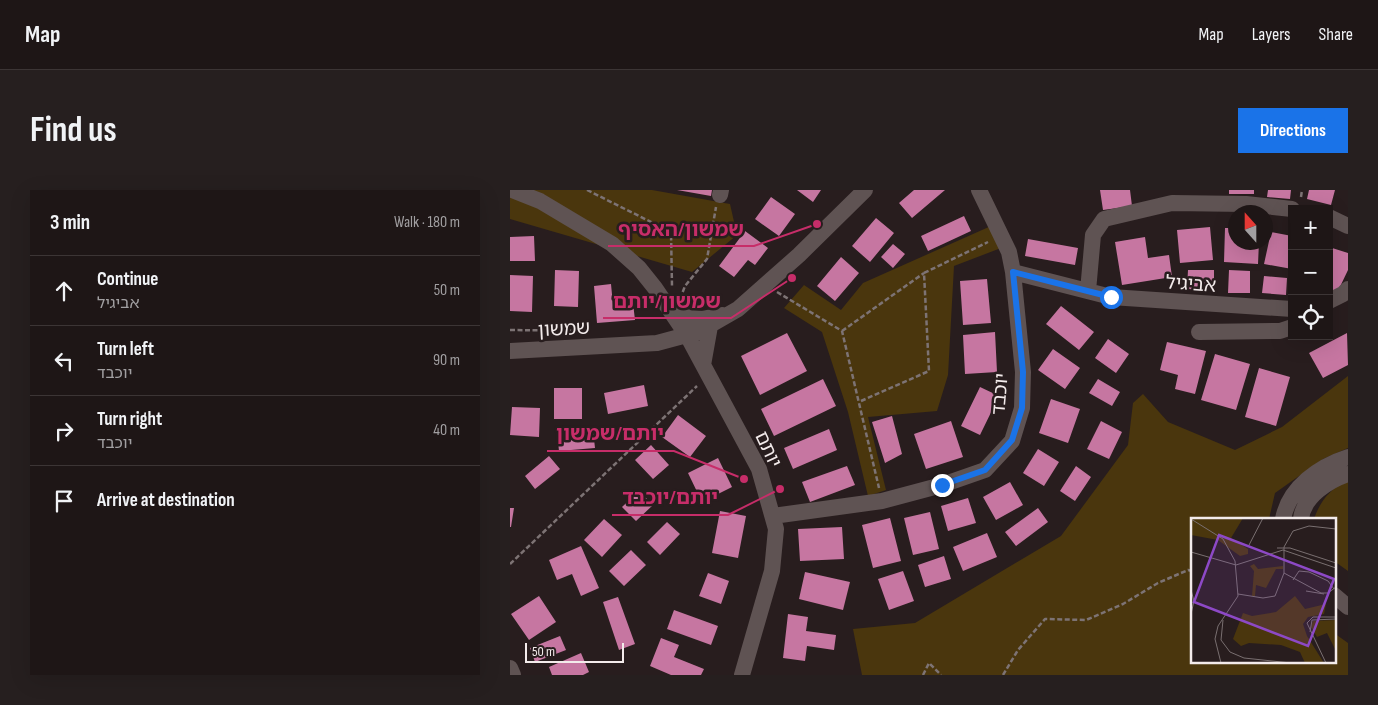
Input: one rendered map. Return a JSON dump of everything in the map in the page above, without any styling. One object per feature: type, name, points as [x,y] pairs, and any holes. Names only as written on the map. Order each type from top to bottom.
[{"type":"street","name":"יותם","points":[[512,190],[540,201],[612,244],[639,268],[677,309],[688,337],[759,469],[776,529],[772,571],[742,675]]},
{"type":"street","name":"שמשון","points":[[510,351],[658,343],[688,337],[738,309],[865,190]]},
{"type":"street","name":"יוכבד","points":[[773,516],[882,501],[942,485],[985,470],[1012,440],[1022,408],[1023,372],[1013,272],[1009,252],[979,190]]},
{"type":"street","points":[[1088,291],[1093,235],[1104,219],[1172,204],[1246,204],[1288,209]]},
{"type":"street","points":[[1333,219],[1348,226]]},
{"type":"street","name":"אביגיל","points":[[1013,272],[1111,297],[1288,309]]},
{"type":"street","points":[[1333,299],[1348,289]]},
{"type":"street","points":[[658,343],[674,331],[677,309],[715,318],[738,309]]},
{"type":"street","points":[[706,370],[710,326]]},
{"type":"street","points":[[1199,332],[1280,331],[1288,328]]},
{"type":"street","points":[[658,343],[688,351],[706,370]]},
{"type":"street","points":[[1283,518],[1291,496],[1309,478],[1335,462],[1348,457]]},
{"type":"street","points":[[1301,518],[1308,500],[1324,485],[1348,474]]},
{"type":"street","points":[[510,668],[513,675]]},
{"type":"path","points":[[587,190],[671,232],[672,294]]},
{"type":"path","points":[[677,309],[685,286],[707,259],[713,217],[720,193]]},
{"type":"path","points":[[842,331],[924,273],[984,245]]},
{"type":"path","points":[[861,401],[929,371],[924,273]]},
{"type":"path","points":[[765,285],[842,331],[861,401],[882,501]]},
{"type":"path","points":[[676,298],[677,309]]},
{"type":"path","points":[[510,564],[706,370]]},
{"type":"path","points":[[1003,675],[1018,650],[1045,619],[1086,620],[1123,604],[1158,583],[1188,570],[1191,571]]},
{"type":"path","points":[[922,675],[929,663],[940,675]]},
{"type":"shaded area","points":[[510,190],[652,190],[730,204],[737,235],[692,272],[510,219]]},
{"type":"shaded area","points":[[991,226],[1001,248],[954,266],[948,375],[937,411],[868,417],[886,490],[868,496],[848,412],[822,332],[784,308],[804,285],[841,310],[863,283]]},
{"type":"shaded area","points":[[1348,376],[1348,448],[1323,459],[1275,493],[1269,518],[1191,518],[1191,662],[1336,662],[1336,634],[1348,643],[1348,675],[862,675],[853,629],[915,623],[1061,536],[1128,445],[1133,403],[1143,394],[1168,422],[1235,450],[1282,427]]},
{"type":"shaded area","points":[[1348,480],[1348,571],[1336,562],[1336,518],[1314,518],[1319,506],[1336,487]]},
{"type":"building","points":[[677,190],[712,190],[711,196]]},
{"type":"building","points":[[797,190],[821,190],[813,202]]},
{"type":"building","points":[[914,190],[945,190],[912,218],[899,203]]},
{"type":"building","points":[[1100,190],[1130,190],[1132,206],[1103,210]]},
{"type":"building","points":[[1229,190],[1254,190],[1254,194],[1229,194]]},
{"type":"building","points":[[1268,190],[1291,190],[1290,199],[1267,197]]},
{"type":"building","points":[[1309,190],[1335,190],[1331,205],[1307,199]]},
{"type":"building","points":[[771,197],[795,214],[779,236],[755,219]]},
{"type":"building","points":[[964,216],[971,231],[928,251],[921,236]]},
{"type":"building","points":[[876,218],[894,233],[870,262],[852,246]]},
{"type":"building","points":[[1210,227],[1213,260],[1180,263],[1177,230]]},
{"type":"building","points":[[1225,228],[1228,228],[1228,250],[1259,250],[1258,264],[1224,262]]},
{"type":"building","points":[[745,231],[768,248],[755,265],[748,260],[734,277],[719,266]]},
{"type":"building","points":[[1273,232],[1288,235],[1288,268],[1264,264],[1267,250],[1273,250]]},
{"type":"building","points":[[534,236],[535,261],[510,261],[510,237]]},
{"type":"building","points":[[1145,237],[1148,258],[1169,255],[1172,277],[1122,285],[1115,242]]},
{"type":"building","points":[[1028,239],[1078,248],[1075,265],[1025,256]]},
{"type":"building","points":[[893,244],[905,254],[893,268],[881,257]]},
{"type":"building","points":[[1333,248],[1348,253],[1348,270],[1338,291],[1333,290]]},
{"type":"building","points":[[841,257],[859,273],[835,301],[817,286]]},
{"type":"building","points":[[555,270],[579,271],[578,307],[554,306]]},
{"type":"building","points":[[1188,270],[1214,270],[1214,290],[1187,289]]},
{"type":"building","points":[[1229,270],[1250,271],[1250,293],[1228,293]]},
{"type":"building","points":[[510,275],[533,276],[532,312],[510,311]]},
{"type":"building","points":[[1264,276],[1287,278],[1286,295],[1262,293]]},
{"type":"building","points":[[987,279],[991,323],[963,325],[960,281]]},
{"type":"building","points":[[611,284],[613,305],[633,303],[635,320],[597,323],[594,286]]},
{"type":"building","points":[[1061,306],[1094,332],[1079,350],[1046,324]]},
{"type":"building","points":[[995,332],[997,372],[965,374],[963,335]]},
{"type":"building","points":[[787,333],[807,371],[760,395],[741,356]]},
{"type":"building","points":[[1347,333],[1348,365],[1323,378],[1309,353]]},
{"type":"building","points":[[1108,339],[1129,354],[1116,373],[1095,358]]},
{"type":"building","points":[[1167,342],[1206,351],[1195,394],[1175,389],[1178,375],[1160,370]]},
{"type":"building","points":[[1053,349],[1080,368],[1065,389],[1038,370]]},
{"type":"building","points":[[1215,354],[1250,364],[1236,410],[1201,400]]},
{"type":"building","points":[[1259,368],[1290,377],[1276,426],[1245,417]]},
{"type":"building","points":[[823,379],[836,406],[774,436],[761,409]]},
{"type":"building","points":[[1098,379],[1120,392],[1112,406],[1089,393]]},
{"type":"building","points":[[644,385],[648,406],[608,414],[604,393]]},
{"type":"building","points":[[980,387],[999,396],[980,435],[961,426]]},
{"type":"building","points":[[554,388],[582,388],[582,419],[554,419]]},
{"type":"building","points":[[1051,399],[1080,409],[1068,443],[1039,433]]},
{"type":"building","points":[[512,407],[540,408],[539,437],[510,435]]},
{"type":"building","points":[[678,415],[706,436],[690,457],[662,437]]},
{"type":"building","points":[[892,416],[902,454],[885,463],[872,422]]},
{"type":"building","points":[[951,421],[963,457],[926,469],[914,434]]},
{"type":"building","points":[[1101,421],[1122,432],[1109,459],[1087,449]]},
{"type":"building","points":[[829,429],[837,450],[793,469],[784,448]]},
{"type":"building","points":[[593,430],[595,448],[559,451],[557,433]]},
{"type":"building","points":[[651,445],[669,465],[653,479],[635,460]]},
{"type":"building","points":[[1038,449],[1059,462],[1044,486],[1023,473]]},
{"type":"building","points":[[549,456],[560,469],[535,489],[525,476]]},
{"type":"building","points":[[718,458],[732,487],[702,502],[688,473]]},
{"type":"building","points":[[847,466],[855,485],[810,502],[802,482]]},
{"type":"building","points":[[1076,466],[1091,477],[1075,501],[1060,491]]},
{"type":"building","points":[[1010,482],[1023,505],[996,520],[983,497]]},
{"type":"building","points":[[639,491],[653,505],[636,521],[622,507]]},
{"type":"building","points":[[968,498],[976,523],[948,531],[941,506]]},
{"type":"building","points":[[510,508],[514,508],[511,527],[510,527]]},
{"type":"building","points":[[1038,508],[1048,522],[1016,546],[1005,532]]},
{"type":"building","points":[[720,511],[746,516],[738,558],[712,553]]},
{"type":"building","points":[[930,512],[939,549],[913,555],[904,518]]},
{"type":"building","points":[[890,518],[901,561],[873,568],[862,525]]},
{"type":"building","points":[[604,519],[622,535],[602,557],[584,540]]},
{"type":"building","points":[[667,522],[680,534],[660,555],[647,542]]},
{"type":"building","points":[[842,527],[844,559],[800,561],[798,529]]},
{"type":"building","points":[[987,533],[997,557],[963,571],[953,547]]},
{"type":"building","points":[[581,546],[599,588],[581,596],[572,574],[557,580],[549,560]]},
{"type":"building","points":[[631,550],[646,565],[624,586],[609,571]]},
{"type":"building","points":[[944,556],[951,579],[925,587],[918,565]]},
{"type":"building","points":[[903,571],[914,601],[889,610],[878,579]]},
{"type":"building","points":[[805,572],[850,582],[843,610],[799,599]]},
{"type":"building","points":[[708,573],[729,581],[721,604],[699,596]]},
{"type":"building","points":[[539,596],[556,622],[529,640],[511,614]]},
{"type":"building","points":[[618,597],[635,644],[619,650],[603,602]]},
{"type":"building","points":[[674,610],[718,626],[711,645],[667,629]]},
{"type":"building","points":[[788,614],[808,617],[806,631],[836,635],[834,650],[807,646],[805,661],[783,658]]},
{"type":"building","points":[[560,636],[566,650],[535,662],[530,648]]},
{"type":"building","points":[[661,638],[679,645],[674,657],[704,669],[701,675],[671,675],[650,666]]},
{"type":"building","points":[[581,653],[589,672],[583,675],[552,675],[549,667]]},
{"type":"place","name":"שמשון/האסיף","points":[[817,224]]},
{"type":"place","name":"שמשון/יותם","points":[[792,278]]},
{"type":"place","name":"יותם/שמשון","points":[[744,479]]},
{"type":"place","name":"יותם/יוכבד","points":[[780,489]]},
{"type":"route","points":[[942,485],[985,470],[1012,440],[1022,408],[1023,372],[1013,272],[1111,297]]}]
